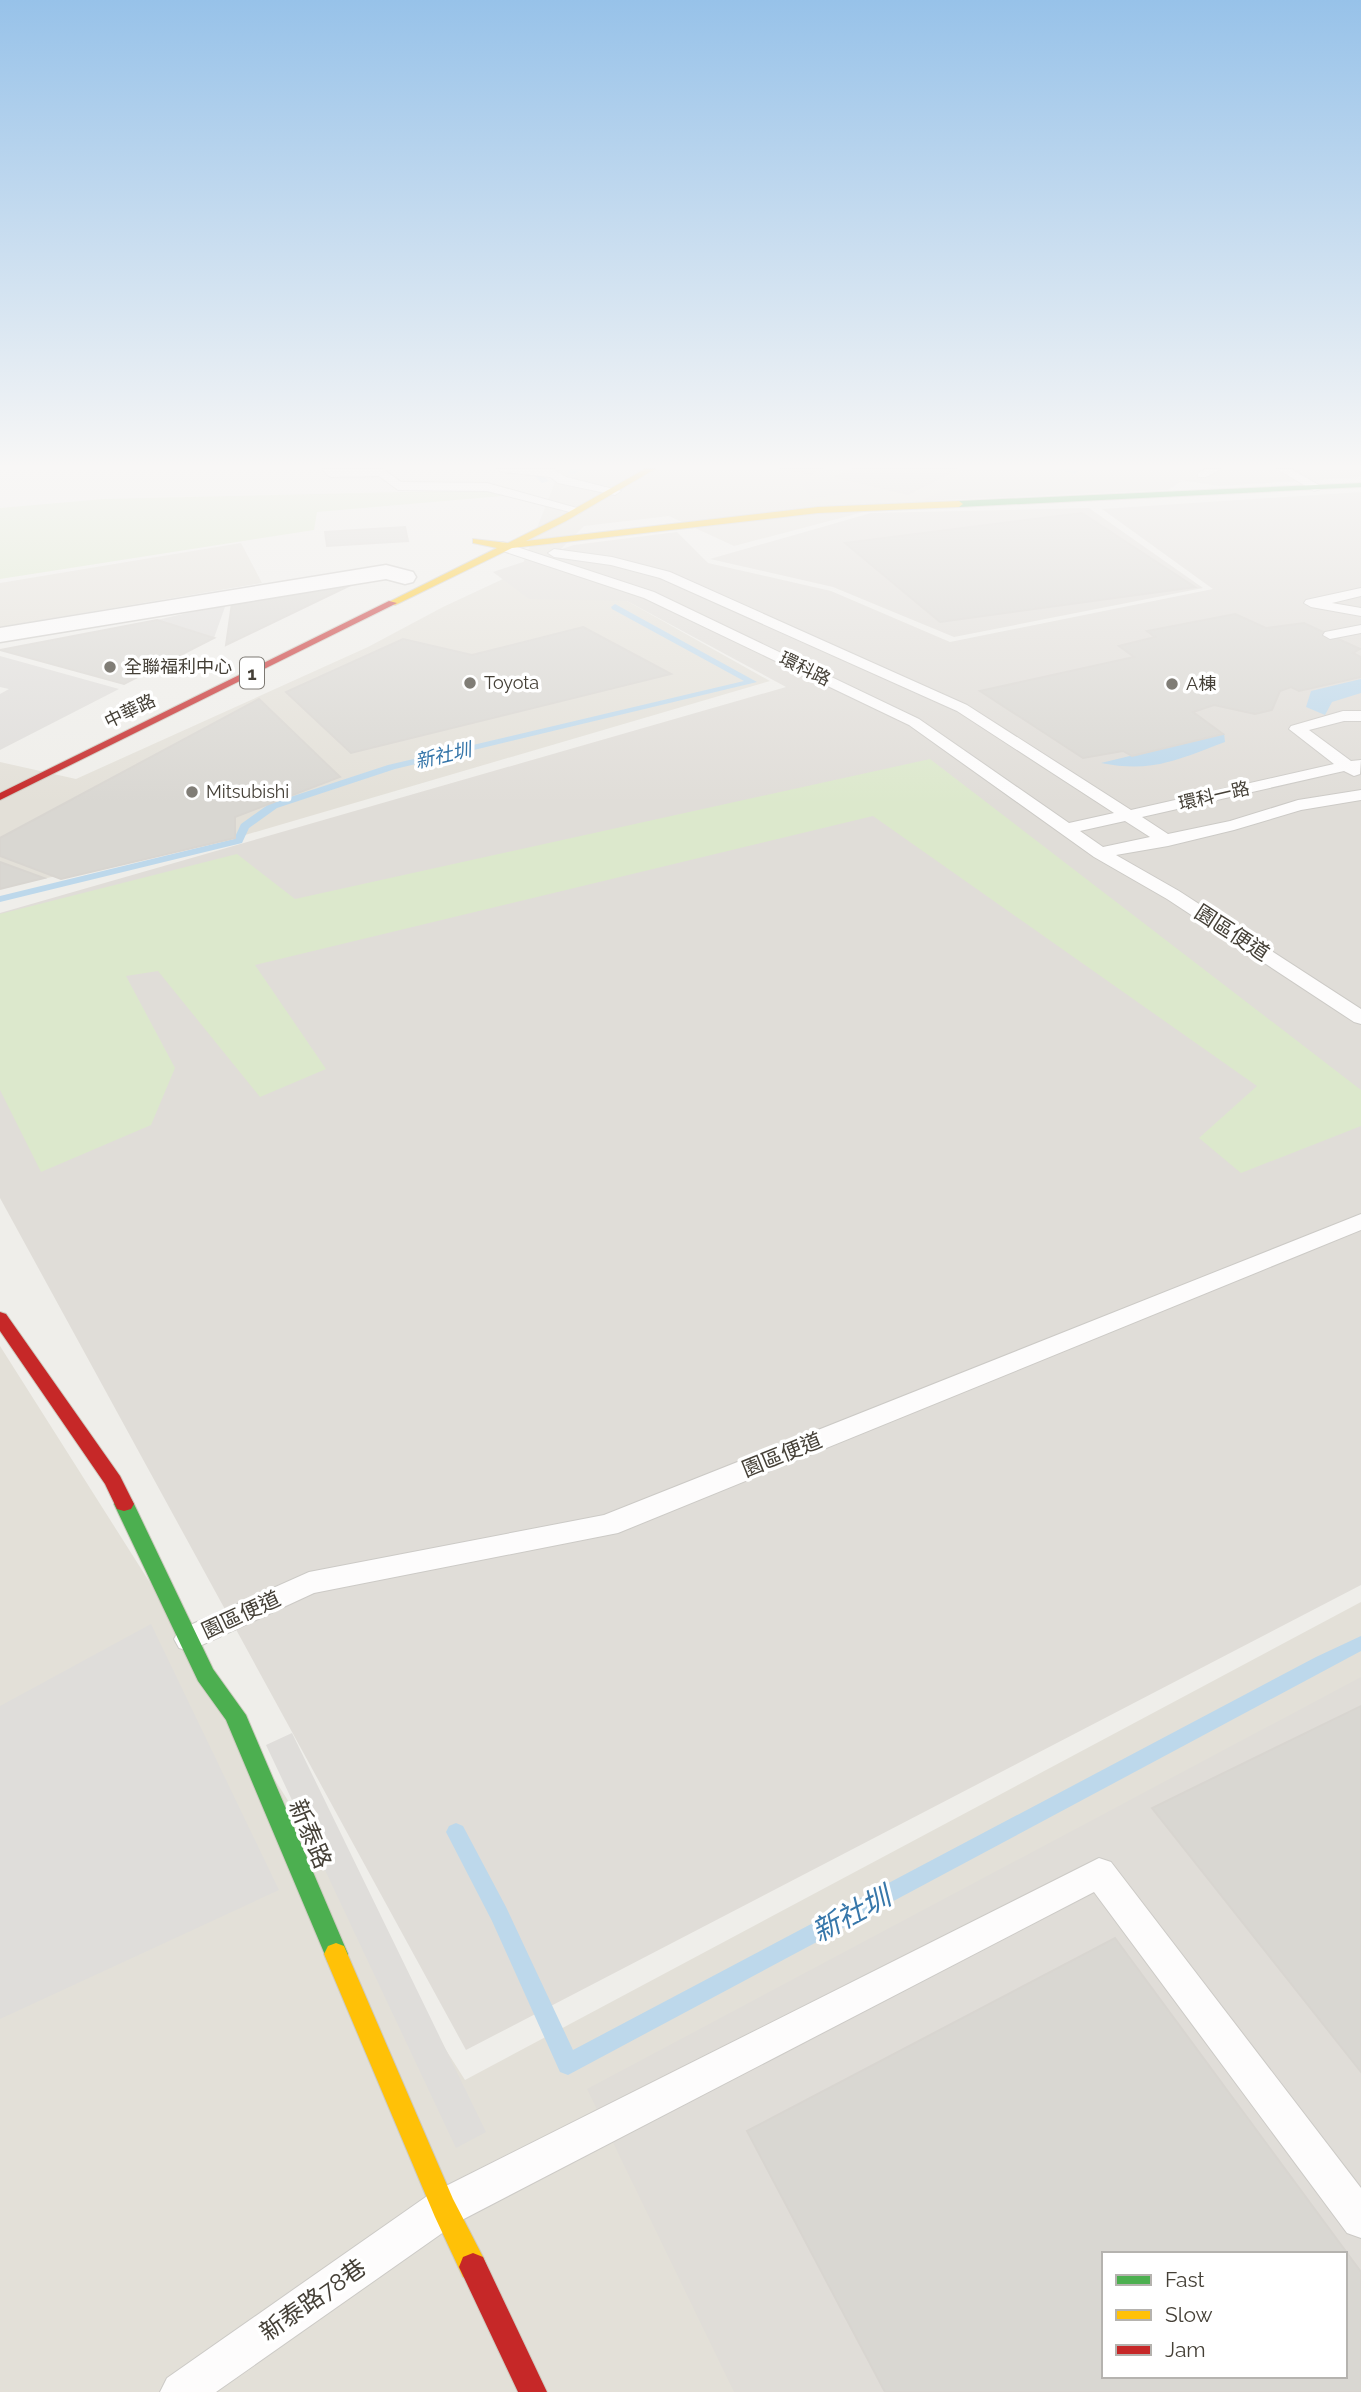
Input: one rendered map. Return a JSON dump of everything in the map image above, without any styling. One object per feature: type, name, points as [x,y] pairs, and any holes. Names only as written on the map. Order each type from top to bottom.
[{"type":"street","points":[[0,635],[333,581]]},
{"type":"street","points":[[380,589],[397,581]]},
{"type":"street","name":"中華路","points":[[0,797],[434,581]]},
{"type":"street","name":"新泰路","points":[[0,1318],[8,1344],[113,1481],[205,1675],[235,1715],[444,2208],[533,2392]]},
{"type":"lane","name":"環科路","points":[[605,581],[649,595],[914,722],[1100,853]]},
{"type":"lane","name":"環科路","points":[[678,581],[962,708],[1168,841]]},
{"type":"lane","points":[[1361,592],[1311,603],[1361,612]]},
{"type":"lane","points":[[704,621],[741,609]]},
{"type":"lane","points":[[1330,635],[1361,629]]},
{"type":"lane","points":[[1361,716],[1343,716],[1297,729],[1353,765],[1361,776]]},
{"type":"lane","name":"環科一路","points":[[1067,829],[1353,765]]},
{"type":"lane","name":"環科一路","points":[[1100,853],[1168,841],[1298,806],[1361,795]]},
{"type":"lane","name":"園區便道","points":[[1100,853],[1174,895],[1361,1018]]},
{"type":"lane","name":"園區便道","points":[[189,1639],[309,1583],[608,1525],[1361,1221]]},
{"type":"lane","name":"新泰路78巷","points":[[181,2392],[444,2208],[1099,1873],[1361,2219]]},
{"type":"shaded area","points":[[14,581],[261,581],[262,583],[0,627],[0,583]]},
{"type":"shaded area","points":[[499,581],[562,581],[627,601],[770,681],[235,838],[0,888],[0,762],[76,779],[368,647]]},
{"type":"shaded area","points":[[505,581],[785,581],[831,591],[950,642],[1213,589],[1201,581],[1361,581],[1361,1585],[466,2050],[0,1198],[0,913],[786,687],[627,601],[529,599]]},
{"type":"shaded area","points":[[805,581],[1192,581],[1203,588],[954,637],[833,587]]},
{"type":"shaded area","points":[[226,604],[214,638],[157,620]]},
{"type":"shaded area","points":[[0,656],[119,689],[0,750],[0,694],[9,689],[0,687]]},
{"type":"shaded area","points":[[0,1346],[465,2080],[1361,1602],[1361,2392],[0,2392]]},
{"type":"shaded area","points":[[151,1624],[279,1890],[0,2019],[0,1706]]},
{"type":"shaded area","points":[[1361,1677],[1361,2392],[734,2392],[587,2089]]},
{"type":"shaded area","points":[[292,1733],[486,2132],[456,2148],[266,1745]]},
{"type":"green space","points":[[930,759],[1361,1090],[1361,1126],[1241,1173],[1199,1138],[1257,1086],[873,816],[255,965],[326,1069],[260,1097],[158,971],[126,976],[175,1068],[151,1125],[41,1172],[0,1090],[0,914],[237,854],[295,899]]},
{"type":"water","points":[[1361,679],[1361,693],[1332,702],[1325,715],[1306,707],[1311,691]]},
{"type":"water","points":[[1224,733],[1225,742],[1164,763],[1119,766],[1101,763]]},
{"type":"building","points":[[357,581],[360,581],[226,645],[232,603]]},
{"type":"building","points":[[890,581],[1185,581],[1195,587],[940,622]]},
{"type":"building","name":"A棟","points":[[1235,614],[1266,628],[1304,623],[1360,649],[1353,653],[1361,657],[1361,677],[1299,691],[1291,687],[1280,691],[1272,710],[1255,714],[1214,705],[1193,712],[1223,734],[1132,756],[1123,751],[1083,758],[980,691],[1134,657],[1119,646],[1155,637],[1147,631]]},
{"type":"building","name":"全聯福利中心","points":[[157,620],[214,638],[124,684],[0,650]]},
{"type":"building","name":"Toyota","points":[[583,627],[671,674],[351,753],[286,692],[403,639],[472,655]]},
{"type":"building","name":"Mitsubishi","points":[[259,699],[340,777],[235,817],[235,838],[61,879],[0,856],[0,838]]},
{"type":"building","points":[[0,862],[44,878],[0,889]]},
{"type":"building","points":[[1361,1706],[1361,2072],[1152,1808]]},
{"type":"building","points":[[1115,1938],[1346,2252],[1102,2252],[1102,2378],[1347,2378],[1347,2253],[1361,2272],[1361,2392],[885,2392],[747,2131]]},
{"type":"waterway","name":"新社圳","points":[[0,899],[238,841],[245,826],[273,806],[392,767],[752,682],[615,607]]},
{"type":"waterway","name":"新社圳","points":[[456,1832],[499,1914],[568,2064],[1361,1643]]},
{"type":"traffic: fast","points":[[124,1504],[205,1675],[235,1715],[336,1954]]},
{"type":"traffic: slow","points":[[392,603],[438,581]]},
{"type":"traffic: slow","points":[[336,1954],[444,2208],[473,2267]]},
{"type":"traffic: jam","points":[[0,797],[392,603]]},
{"type":"traffic: jam","points":[[0,1318],[113,1481],[124,1504]]},
{"type":"traffic: jam","points":[[473,2267],[533,2392]]},
{"type":"place","name":"全聯福利中心","points":[[110,667]]},
{"type":"place","name":"Toyota","points":[[470,683]]},
{"type":"place","name":"A棟","points":[[1172,684]]},
{"type":"place","name":"Mitsubishi","points":[[192,792]]}]
